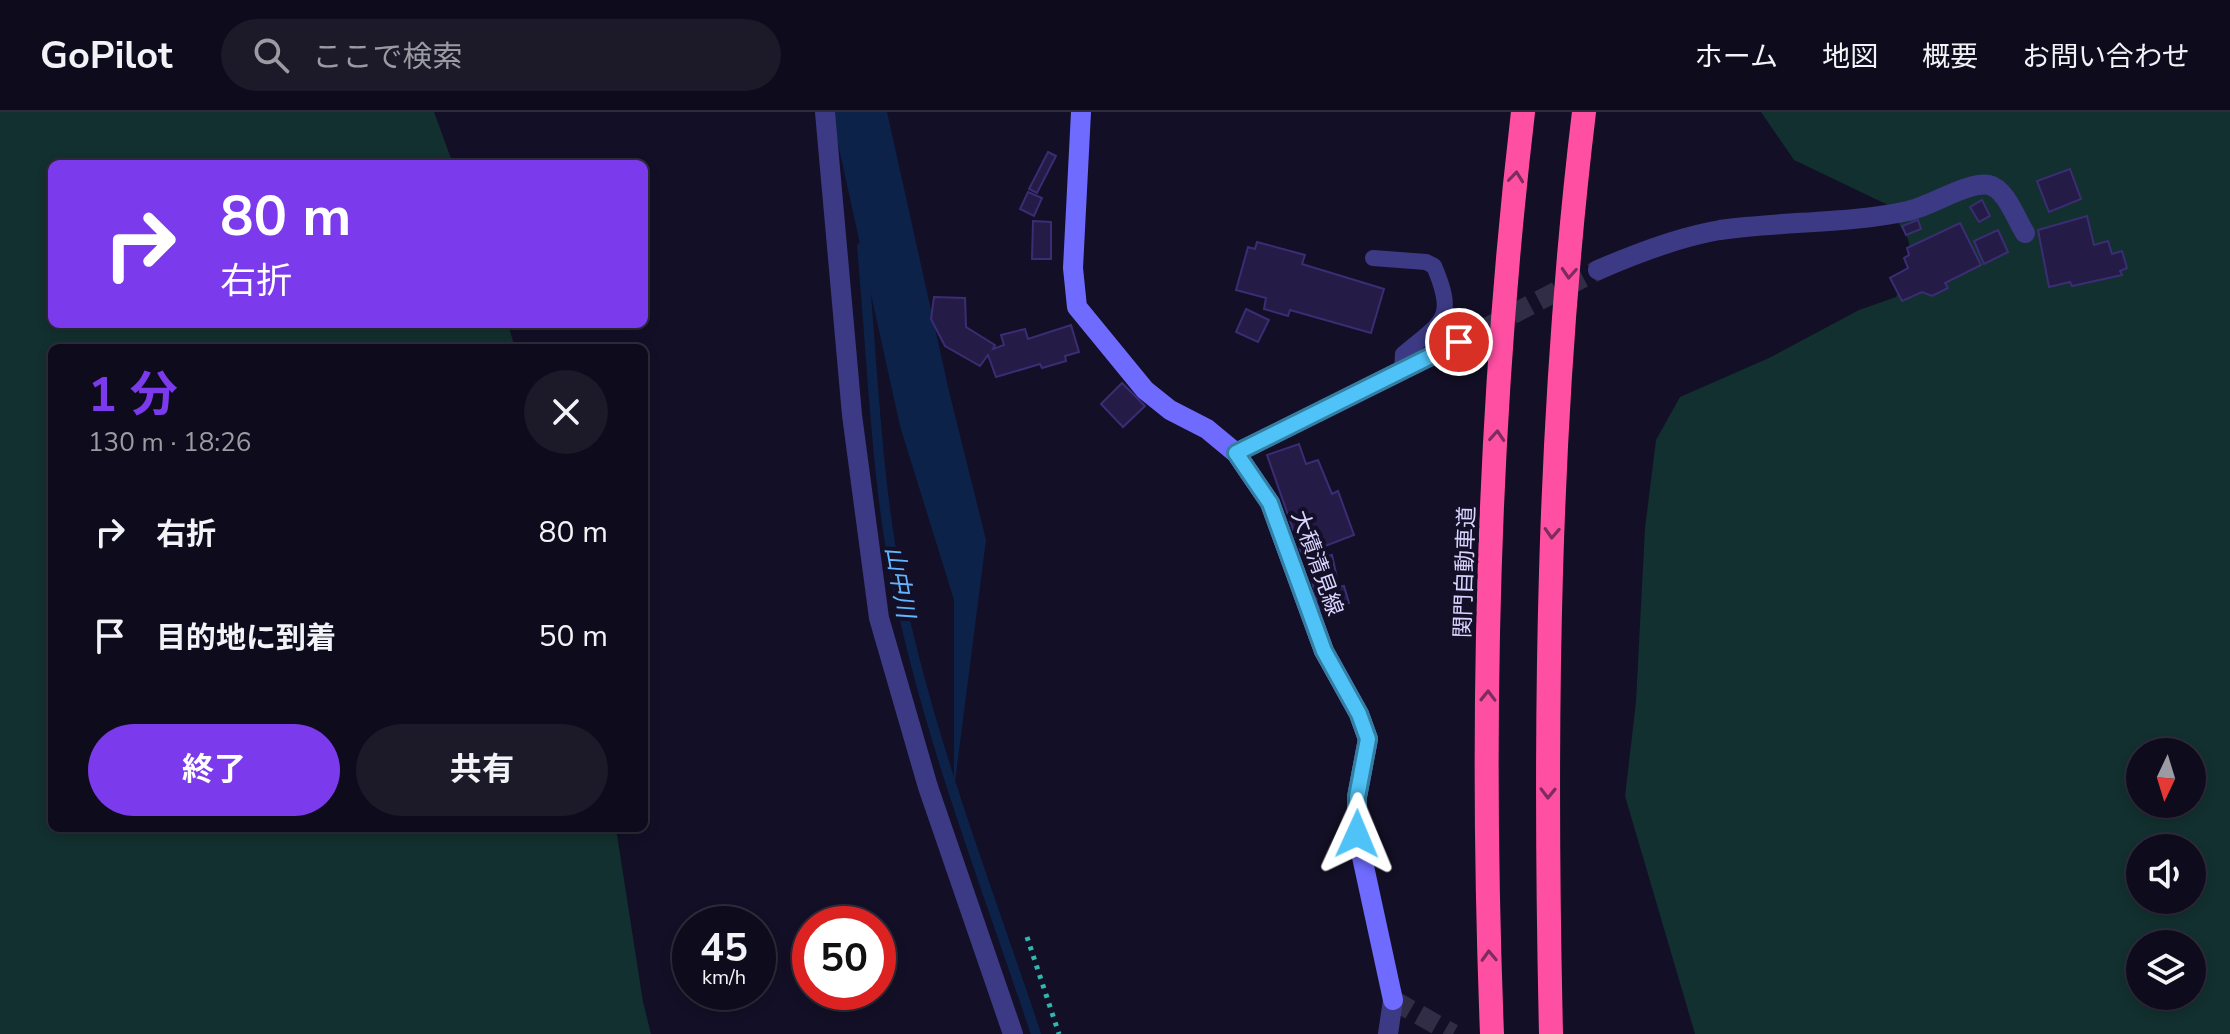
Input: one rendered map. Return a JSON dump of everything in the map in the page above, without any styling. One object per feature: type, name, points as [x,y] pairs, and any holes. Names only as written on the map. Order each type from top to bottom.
[{"type":"highway","name":"関門自動車道","points":[[1492,1034],[1485,846],[1491,532],[1515,185],[1523,112]]},
{"type":"highway","points":[[1551,1034],[1547,847],[1551,536],[1574,189],[1584,112]]},
{"type":"main road","name":"大積清見線","points":[[1081,112],[1073,268],[1077,307],[1145,390],[1170,410],[1207,429],[1236,453],[1270,503],[1324,651],[1359,714],[1368,739],[1357,797],[1357,834],[1393,1000]]},
{"type":"street","points":[[825,112],[852,415],[879,618],[928,787],[1013,1034]]},
{"type":"street","points":[[1598,270],[1647,249],[1718,231],[1873,219],[1921,209],[1972,186],[1987,185],[1999,189],[2025,233]]},
{"type":"street","points":[[1236,453],[1459,342]]},
{"type":"street","points":[[1388,1034],[1393,1000]]},
{"type":"lane","points":[[1373,258],[1426,262],[1434,266],[1442,284],[1445,314],[1441,326],[1403,354],[1402,371]]},
{"type":"path","points":[[1027,937],[1059,1034]]},
{"type":"green space","points":[[0,112],[434,112],[452,160],[48,160],[48,328],[509,328],[514,344],[48,344],[48,832],[617,832],[643,1002],[651,1034],[0,1034]]},
{"type":"green space","points":[[1761,112],[2230,112],[2230,1034],[1695,1034],[1625,796],[1636,702],[1645,528],[1656,440],[1680,397],[1769,358],[1859,310],[1896,297],[1913,263],[1908,239],[1888,205],[1794,160]]},
{"type":"water","points":[[831,112],[887,112],[949,391],[986,540],[954,790],[954,600],[900,426]]},
{"type":"building","points":[[1048,152],[1056,156],[1037,193],[1029,189]]},
{"type":"building","points":[[2070,169],[2081,199],[2049,212],[2037,181]]},
{"type":"building","points":[[1028,192],[1042,198],[1034,216],[1020,209]]},
{"type":"building","points":[[1982,200],[1990,216],[1979,222],[1970,207]]},
{"type":"building","points":[[2087,216],[2094,245],[2108,241],[2112,254],[2122,251],[2127,268],[2120,271],[2122,275],[2072,286],[2070,282],[2049,287],[2038,230]]},
{"type":"building","points":[[1918,220],[1921,229],[1906,235],[1902,226]]},
{"type":"building","points":[[1033,221],[1051,222],[1051,259],[1032,259]]},
{"type":"building","points":[[1960,223],[1981,265],[1945,283],[1948,288],[1932,296],[1922,292],[1902,301],[1890,278],[1908,268],[1904,258],[1909,255],[1907,248]]},
{"type":"building","points":[[1998,230],[2008,252],[1984,264],[1974,241]]},
{"type":"building","points":[[1257,242],[1305,255],[1302,264],[1384,289],[1371,333],[1290,310],[1288,316],[1264,309],[1266,298],[1236,290],[1248,247],[1255,249]]},
{"type":"building","points":[[934,297],[965,298],[966,327],[995,345],[993,349],[1004,345],[1001,335],[1025,329],[1028,339],[1071,325],[1079,352],[1065,356],[1066,361],[1042,368],[1040,364],[996,377],[988,355],[980,366],[945,346],[931,319]]},
{"type":"building","points":[[1246,309],[1269,320],[1258,342],[1236,332]]},
{"type":"building","points":[[1122,383],[1145,406],[1123,427],[1101,404]]},
{"type":"building","points":[[1299,444],[1306,464],[1318,460],[1332,494],[1338,491],[1354,535],[1302,555],[1267,455]]},
{"type":"building","points":[[1332,555],[1339,587],[1344,586],[1349,603],[1319,610],[1307,560]]},
{"type":"waterway","name":"山中川","points":[[862,247],[881,474],[902,607],[946,769],[1036,1034]]},
{"type":"tunnel","points":[[1459,342],[1598,270]]},
{"type":"tunnel","points":[[1393,1000],[1453,1034]]},
{"type":"route","points":[[1357,834],[1357,797],[1368,739],[1359,714],[1324,651],[1270,503],[1257,479],[1236,453],[1327,405],[1459,342]]}]
